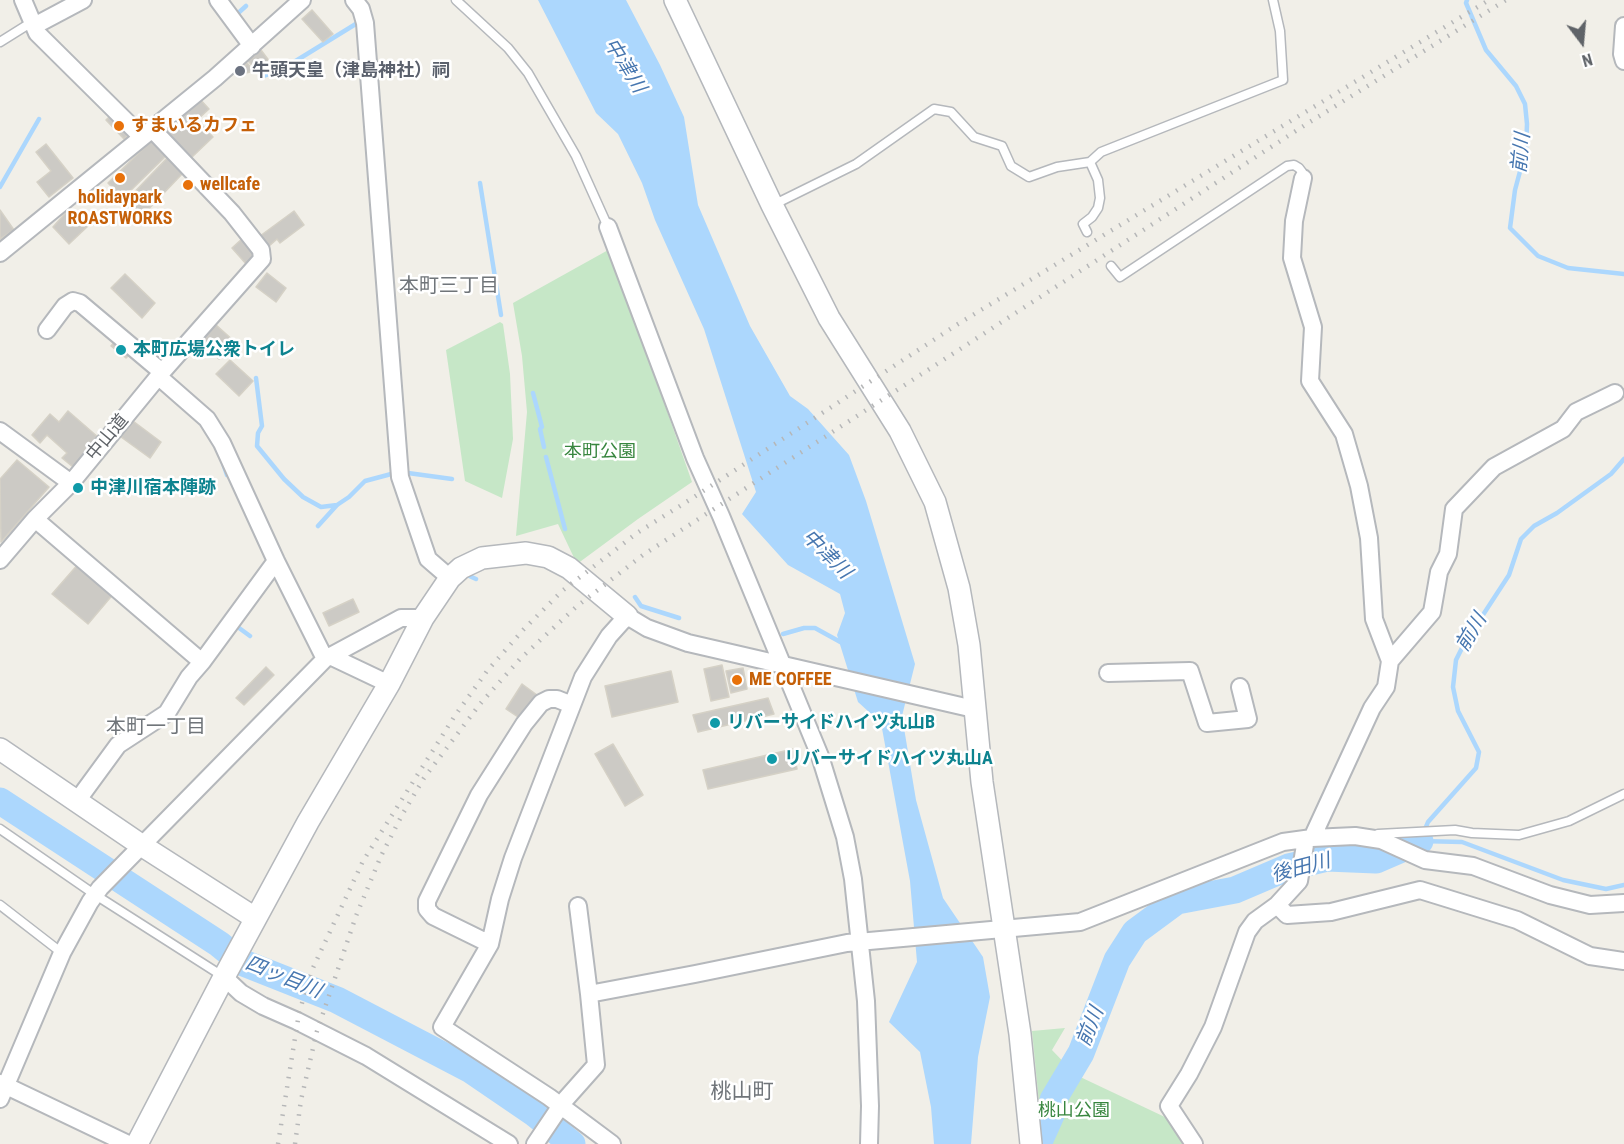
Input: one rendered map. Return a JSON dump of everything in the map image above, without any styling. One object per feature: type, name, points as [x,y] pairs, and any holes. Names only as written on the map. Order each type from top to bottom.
[{"type":"street","name":"中山道","points":[[0,560],[35,519],[71,483],[160,375],[262,259],[261,250],[232,213],[37,33],[22,0]]},
{"type":"street","points":[[33,24],[83,0]]},
{"type":"street","points":[[218,0],[252,46]]},
{"type":"street","points":[[0,253],[252,46],[302,0]]},
{"type":"street","points":[[354,0],[361,9],[365,22],[400,477],[428,559],[450,578]]},
{"type":"street","points":[[675,0],[772,206],[829,318],[900,431],[935,502],[959,588],[969,645],[965,707],[982,782],[997,930],[1020,1034],[1031,1144]]},
{"type":"street","points":[[1624,26],[1622,54],[1624,61]]},
{"type":"street","points":[[1194,1144],[1169,1106],[1189,1074],[1213,1027],[1247,932],[1255,921],[1277,905],[1299,881],[1308,842],[1372,708],[1386,687],[1390,661],[1374,618],[1369,538],[1359,486],[1344,434],[1310,381],[1313,327],[1292,258],[1294,221],[1303,178]]},
{"type":"street","points":[[608,227],[694,459],[721,516],[780,664],[820,756],[845,837],[865,941],[869,1144]]},
{"type":"street","points":[[47,330],[65,306],[73,301],[80,303],[207,419],[230,458],[236,476],[276,561],[327,657],[389,684]]},
{"type":"street","points":[[1390,661],[1432,612],[1439,572],[1448,554],[1454,509],[1494,467],[1563,429],[1576,412],[1615,393]]},
{"type":"street","points":[[0,431],[71,483]]},
{"type":"street","points":[[35,519],[202,662]]},
{"type":"street","points":[[137,1144],[308,822],[389,684],[423,618],[450,578],[461,568],[482,558],[526,553],[548,557],[569,568],[627,616],[647,628],[688,643],[965,707]]},
{"type":"street","points":[[77,801],[118,745],[167,713],[189,677],[276,561]]},
{"type":"street","points":[[612,1144],[558,1111],[442,1028],[490,944],[500,899],[513,858],[583,677],[609,636],[627,616]]},
{"type":"street","points":[[128,1144],[2,1089],[62,953],[97,891],[327,657],[401,618],[423,618]]},
{"type":"street","points":[[1108,673],[1190,671],[1207,723],[1248,719],[1240,687]]},
{"type":"street","points":[[490,944],[433,916],[427,909],[427,901],[479,795],[524,724],[541,703],[549,699],[557,699],[573,705]]},
{"type":"street","points":[[0,749],[77,801],[134,852],[251,927]]},
{"type":"street","points":[[589,994],[815,948],[865,941],[1080,922],[1283,842],[1308,842],[1355,836],[1381,840],[1425,860],[1473,866],[1550,895],[1590,905],[1624,903]]},
{"type":"street","points":[[1277,905],[1287,915],[1331,912],[1420,890],[1517,920],[1590,956],[1624,961]]},
{"type":"street","points":[[535,1144],[558,1111],[596,1065],[578,906]]},
{"type":"street","points":[[226,974],[239,992],[366,1056],[509,1144]]},
{"type":"lane","points":[[456,0],[508,48],[528,73],[576,156],[608,227]]},
{"type":"lane","points":[[772,206],[856,164],[934,109],[951,112],[974,137],[1002,146],[1011,166],[1029,177],[1057,167],[1090,162],[1101,152],[1283,80],[1280,31],[1272,0]]},
{"type":"lane","points":[[0,42],[33,24]]},
{"type":"lane","points":[[1087,232],[1083,224],[1098,208],[1100,198],[1098,180],[1090,162]]},
{"type":"lane","points":[[1111,266],[1120,277],[1287,166],[1294,165],[1299,168],[1303,178]]},
{"type":"lane","points":[[1355,836],[1442,830],[1519,835],[1569,821],[1624,794]]},
{"type":"lane","points":[[0,829],[226,974]]},
{"type":"lane","points":[[0,905],[62,953]]},
{"type":"green space","name":"本町公園","points":[[610,249],[692,482],[577,564],[558,524],[516,536],[527,412],[522,356],[513,303]]},
{"type":"green space","name":"本町公園","points":[[500,322],[503,324],[510,374],[513,439],[502,498],[465,481],[446,350]]},
{"type":"green space","name":"桃山公園","points":[[1065,1028],[1052,1050],[1076,1075],[1167,1118],[1185,1144],[1043,1144],[1032,1031]]},
{"type":"water","name":"中津川","points":[[538,0],[626,0],[684,117],[698,205],[750,326],[790,396],[808,409],[849,455],[866,501],[915,664],[902,716],[916,800],[943,898],[983,957],[990,997],[978,1057],[971,1144],[934,1144],[931,1107],[920,1052],[889,1022],[917,962],[910,881],[881,723],[858,702],[837,635],[845,613],[840,594],[788,565],[742,514],[756,492],[704,329],[655,220],[642,183],[618,134],[596,113]]},
{"type":"building","points":[[312,10],[333,34],[323,42],[302,19]]},
{"type":"building","points":[[261,50],[270,62],[258,72],[248,61]]},
{"type":"building","points":[[247,63],[254,71],[246,73],[242,69]]},
{"type":"building","points":[[198,97],[209,109],[197,120],[213,137],[190,159],[163,130]]},
{"type":"building","name":"すまいるカフェ","points":[[114,112],[132,131],[124,139],[106,120]]},
{"type":"building","points":[[152,140],[167,155],[123,198],[108,183]]},
{"type":"building","points":[[46,144],[73,178],[49,197],[37,182],[51,171],[36,152]]},
{"type":"building","points":[[168,157],[184,172],[140,218],[124,203]]},
{"type":"building","points":[[69,209],[88,226],[69,244],[53,227]]},
{"type":"building","points":[[0,210],[14,230],[0,239]]},
{"type":"building","points":[[294,211],[304,225],[280,243],[277,239],[268,247],[260,236]]},
{"type":"building","points":[[244,237],[257,257],[247,265],[232,248]]},
{"type":"building","points":[[267,273],[286,288],[276,302],[256,287]]},
{"type":"building","points":[[125,274],[155,303],[142,318],[111,288]]},
{"type":"building","points":[[215,324],[235,342],[219,359],[206,347],[196,357],[190,351]]},
{"type":"building","name":"本町広場公衆トイレ","points":[[115,341],[131,353],[126,358],[111,346]]},
{"type":"building","points":[[230,360],[253,381],[239,396],[216,374]]},
{"type":"building","points":[[68,411],[99,438],[73,467],[62,458],[67,453],[47,435],[40,443],[32,435],[50,414],[59,422]]},
{"type":"building","points":[[133,421],[161,442],[150,458],[121,437]]},
{"type":"building","points":[[17,460],[49,487],[1,542],[0,479]]},
{"type":"building","points":[[80,562],[115,592],[88,624],[52,594]]},
{"type":"building","points":[[353,599],[359,612],[329,626],[323,613]]},
{"type":"building","points":[[722,665],[729,697],[711,701],[704,669]]},
{"type":"building","points":[[266,667],[274,675],[244,705],[236,698]]},
{"type":"building","name":"ME COFFEE","points":[[743,668],[747,689],[731,693],[726,671]]},
{"type":"building","points":[[671,671],[678,702],[612,717],[605,686]]},
{"type":"building","points":[[522,684],[537,695],[521,719],[506,709]]},
{"type":"building","name":"リバーサイドハイツ丸山B","points":[[768,698],[774,714],[698,732],[693,715]]},
{"type":"building","points":[[613,744],[643,795],[625,806],[595,754]]},
{"type":"building","name":"リバーサイドハイツ丸山A","points":[[793,749],[797,769],[708,789],[703,770]]},
{"type":"waterway","name":"前川","points":[[1467,0],[1466,3],[1486,50],[1516,86],[1525,104],[1526,149],[1515,190],[1510,228],[1538,256],[1568,268],[1624,274]]},
{"type":"waterway","points":[[236,15],[246,6]]},
{"type":"waterway","points":[[263,76],[281,70],[359,22]]},
{"type":"waterway","points":[[0,187],[39,119]]},
{"type":"waterway","points":[[480,183],[501,315]]},
{"type":"waterway","points":[[256,378],[262,426],[258,433],[257,446],[284,479],[303,497],[321,507],[337,505]]},
{"type":"waterway","points":[[533,393],[542,427],[540,429],[544,447]]},
{"type":"waterway","points":[[546,457],[565,529]]},
{"type":"waterway","name":"前川","points":[[1624,459],[1611,474],[1557,513],[1534,526],[1521,539],[1509,575],[1464,644],[1456,660],[1453,687],[1458,711],[1479,752],[1476,768],[1428,822],[1420,841],[1462,842],[1563,880],[1606,889],[1624,885]]},
{"type":"waterway","points":[[223,463],[227,475]]},
{"type":"waterway","points":[[318,526],[337,505],[365,481],[395,473]]},
{"type":"waterway","points":[[408,473],[452,479]]},
{"type":"waterway","points":[[465,574],[476,579]]},
{"type":"waterway","points":[[635,597],[641,606],[679,618]]},
{"type":"waterway","points":[[235,625],[250,636]]},
{"type":"waterway","points":[[783,634],[804,628],[815,628],[844,644]]},
{"type":"waterway","name":"四ッ目川","points":[[0,801],[219,944],[241,962],[337,1000],[471,1070],[534,1113],[572,1144]]},
{"type":"waterway","name":"後田川","points":[[1038,1144],[1051,1115],[1053,1100],[1081,1053],[1117,960],[1135,932],[1177,901],[1235,890],[1289,867],[1327,858],[1376,860],[1420,841]]},
{"type":"railway","points":[[278,1144],[299,1013],[312,970],[363,861],[454,717],[487,671],[562,591],[637,533],[958,324],[1489,0]]},
{"type":"railway","points":[[295,1144],[301,1100],[317,1031],[356,916],[381,856],[424,778],[480,704],[520,659],[576,607],[643,555],[1305,125],[1506,0]]},
{"type":"place","name":"牛頭天皇（津島神社）祠","points":[[240,71]]},
{"type":"place","name":"すまいるカフェ","points":[[119,126]]},
{"type":"place","name":"holidaypark ROASTWORKS","points":[[120,178]]},
{"type":"place","name":"wellcafe","points":[[188,185]]},
{"type":"place","name":"本町広場公衆トイレ","points":[[121,350]]},
{"type":"place","name":"中津川宿本陣跡","points":[[78,488]]},
{"type":"place","name":"ME COFFEE","points":[[737,680]]},
{"type":"place","name":"リバーサイドハイツ丸山B","points":[[715,723]]},
{"type":"place","name":"リバーサイドハイツ丸山A","points":[[772,759]]},
{"type":"district","name":"本町三丁目","points":[[449,287]]},
{"type":"district","name":"本町一丁目","points":[[156,728]]},
{"type":"district","name":"桃山町","points":[[742,1093]]}]
